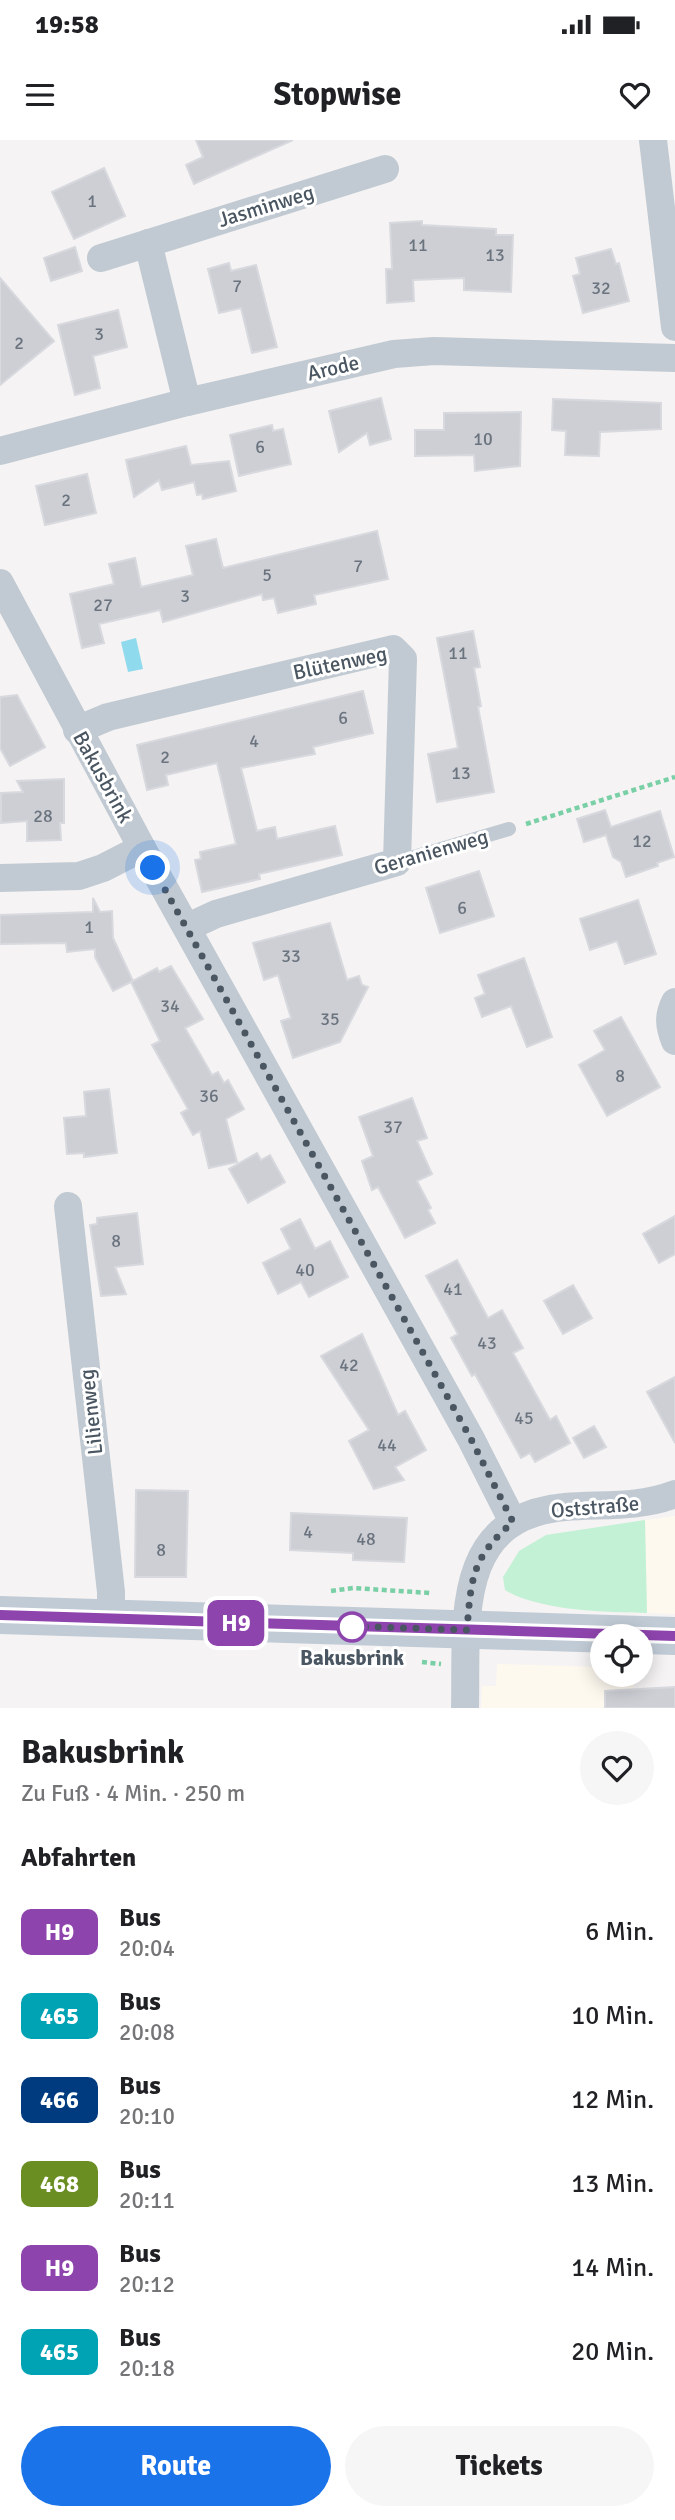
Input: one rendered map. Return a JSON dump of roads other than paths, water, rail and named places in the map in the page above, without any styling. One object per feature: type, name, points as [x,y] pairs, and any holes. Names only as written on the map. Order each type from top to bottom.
[{"type":"main road","points":[[0,1615],[675,1636]]},
{"type":"street","points":[[653,140],[675,327]]},
{"type":"street","name":"Jasminweg","points":[[101,258],[385,169]]},
{"type":"street","points":[[148,243],[187,402]]},
{"type":"street","name":"Arode","points":[[0,451],[187,402],[394,354],[434,351],[675,358]]},
{"type":"street","name":"Bakusbrink","points":[[0,583],[77,730],[471,1439],[513,1522]]},
{"type":"street","name":"Blütenweg","points":[[77,730],[108,717],[393,649],[404,659],[405,668],[397,862]]},
{"type":"street","points":[[0,878],[79,876],[142,848]]},
{"type":"street","name":"Geranienweg","points":[[188,927],[216,914],[397,862]]},
{"type":"street","points":[[675,1002],[670,1013],[670,1028],[675,1041]]},
{"type":"street","name":"Lilienweg","points":[[68,1206],[111,1592],[111,1619]]},
{"type":"street","name":"Oststraße","points":[[465,1708],[471,1579],[479,1557],[513,1522],[536,1512],[563,1507],[657,1501],[675,1494]]},
{"type":"lane","name":"Geranienweg","points":[[397,862],[509,829]]},
{"type":"water","points":[[136,638],[143,669],[128,672],[121,642]]},
{"type":"place","name":"Bakusbrink","points":[[352,1627]]}]
